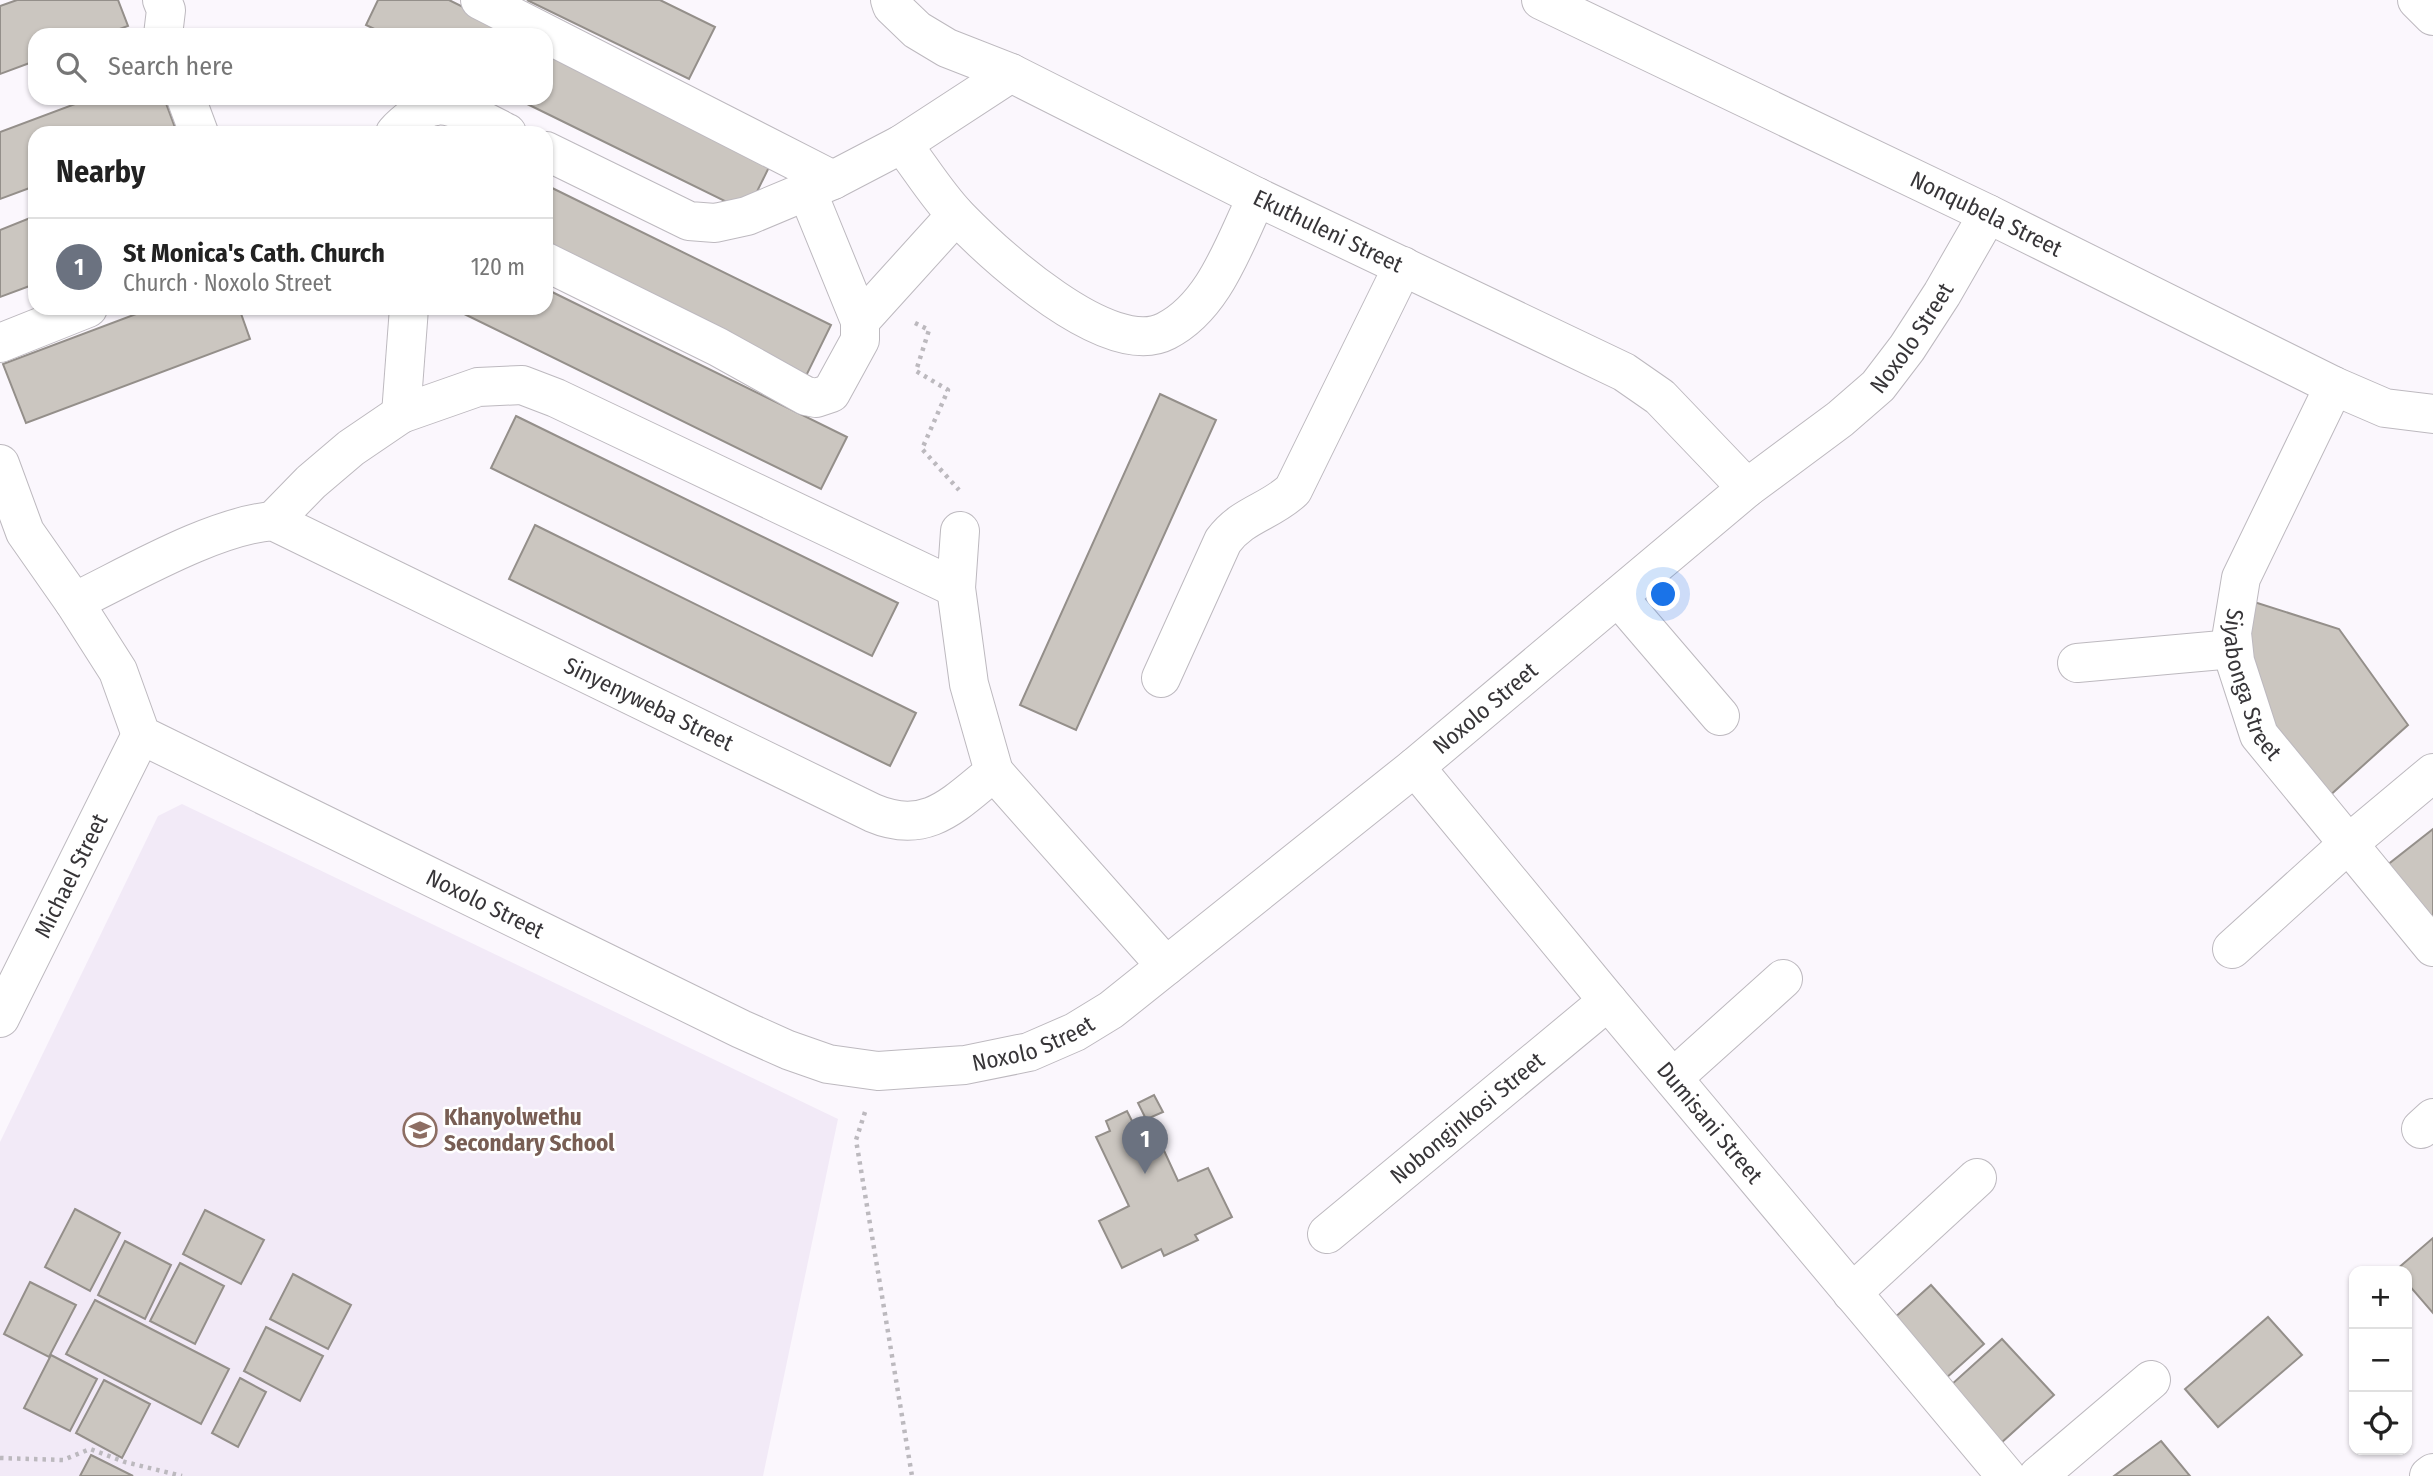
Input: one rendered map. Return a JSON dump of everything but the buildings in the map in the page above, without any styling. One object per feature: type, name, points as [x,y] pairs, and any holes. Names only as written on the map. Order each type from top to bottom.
[{"type":"street","points":[[162,0],[166,10],[164,28]]},
{"type":"street","points":[[480,0],[536,28]]},
{"type":"street","name":"Ekuthuleni Street","points":[[890,0],[892,6],[917,30],[947,48],[1011,73],[1257,197],[1624,372],[1660,397],[1748,488]]},
{"type":"street","points":[[2417,0],[2433,16]]},
{"type":"street","name":"Nonqubela Street","points":[[1551,2],[2334,386],[2385,408],[2433,414]]},
{"type":"street","points":[[553,37],[736,129],[785,157],[820,185],[868,312]]},
{"type":"street","points":[[553,155],[689,221],[715,223],[747,216],[820,185],[902,144],[1011,73]]},
{"type":"street","points":[[189,105],[196,126]]},
{"type":"street","points":[[402,126],[412,117],[436,106],[459,110],[492,126]]},
{"type":"street","points":[[902,144],[956,215],[1041,292],[1105,327],[1130,335],[1148,337],[1166,331],[1190,314],[1216,281],[1257,197]]},
{"type":"street","name":"Noxolo Street","points":[[141,734],[788,1050],[828,1064],[878,1071],[965,1065],[1029,1052],[1074,1032],[1111,1010],[1415,767],[1748,488],[1840,419],[1878,386],[1907,348],[1942,294],[1988,214]]},
{"type":"street","points":[[553,265],[718,347],[806,396],[816,398],[831,393],[860,340],[868,312],[956,215]]},
{"type":"street","points":[[1161,678],[1223,541],[1233,528],[1293,490],[1403,266]]},
{"type":"street","points":[[0,343],[70,315]]},
{"type":"street","points":[[401,414],[408,315]]},
{"type":"street","points":[[74,602],[217,536],[250,523],[273,521],[311,482],[351,448],[401,414],[478,387],[522,385],[556,398],[956,588]]},
{"type":"street","name":"Siyabonga Street","points":[[2334,386],[2241,578],[2232,633],[2233,649],[2245,697],[2259,735],[2433,947]]},
{"type":"street","points":[[0,464],[25,532],[118,671],[141,734]]},
{"type":"street","name":"Sinyenyweba Street","points":[[273,521],[890,820],[912,822],[933,816],[957,802],[994,772]]},
{"type":"street","points":[[960,531],[956,588],[969,684],[994,772],[1166,966]]},
{"type":"street","points":[[1618,597],[1720,716]]},
{"type":"street","points":[[2077,663],[2233,649]]},
{"type":"street","name":"Michael Street","points":[[0,1018],[141,734]]},
{"type":"street","name":"Dumisani Street","points":[[1415,767],[1608,1002],[2006,1476]]},
{"type":"street","points":[[2232,949],[2348,844],[2433,773]]},
{"type":"street","points":[[1673,1078],[1783,979]]},
{"type":"street","name":"Nobonginkosi Street","points":[[1326,1234],[1608,1002]]},
{"type":"street","points":[[1852,1293],[1977,1178]]},
{"type":"street","points":[[2038,1476],[2151,1380]]},
{"type":"path","points":[[868,312],[929,330],[916,371],[948,390],[922,449],[970,502],[960,531]]},
{"type":"path","points":[[878,1071],[856,1140],[912,1476]]},
{"type":"path","points":[[0,1458],[63,1460],[90,1449],[125,1462],[182,1476]]},
{"type":"shaded area","name":"Khanyolwethu Secondary School","points":[[182,804],[838,1119],[763,1476],[0,1476],[0,1142],[158,816]]},
{"type":"place","name":"Khanyolwethu Secondary School","points":[[420,1130]]},
{"type":"place","name":"St Monica's Cath. Church","points":[[1145,1174]]}]
